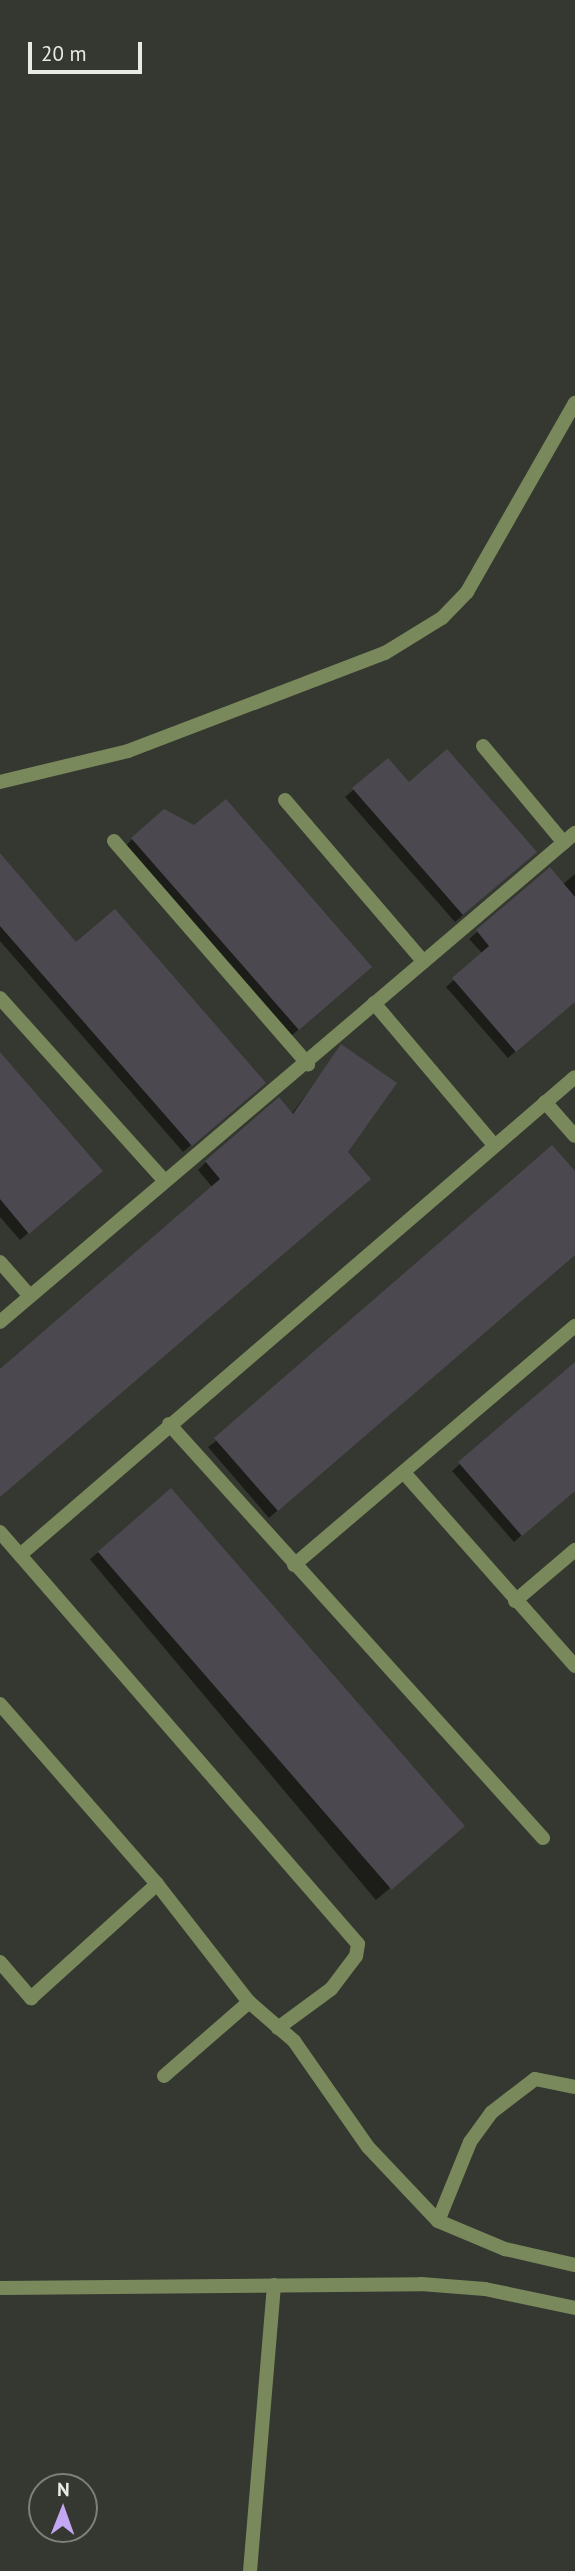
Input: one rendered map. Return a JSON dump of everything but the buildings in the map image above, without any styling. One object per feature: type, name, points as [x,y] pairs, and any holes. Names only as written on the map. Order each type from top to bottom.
[{"type":"street","points":[[0,782],[128,751],[385,653],[442,618],[467,592],[575,403]]},
{"type":"street","points":[[0,1322],[163,1180],[308,1064],[374,1003],[569,838],[483,746]]},
{"type":"street","points":[[285,800],[424,962]]},
{"type":"street","points":[[114,841],[308,1064]]},
{"type":"street","points":[[0,998],[163,1180]]},
{"type":"street","points":[[374,1003],[493,1144]]},
{"type":"street","points":[[20,1555],[493,1144],[575,1077]]},
{"type":"street","points":[[545,1102],[575,1136]]},
{"type":"street","points":[[0,1262],[29,1295]]},
{"type":"street","points":[[294,1565],[406,1475],[575,1326]]},
{"type":"street","points":[[169,1424],[543,1838]]},
{"type":"street","points":[[406,1475],[575,1666]]},
{"type":"street","points":[[0,1532],[358,1944],[356,1956],[331,1989],[278,2028]]},
{"type":"street","points":[[515,1601],[575,1550]]},
{"type":"street","points":[[0,1704],[157,1884],[249,2001],[294,2041],[368,2147],[438,2221],[505,2249],[575,2265]]},
{"type":"street","points":[[0,1962],[31,1998],[157,1884]]},
{"type":"street","points":[[164,2076],[249,2001]]},
{"type":"street","points":[[438,2221],[470,2142],[492,2112],[535,2078],[575,2087]]},
{"type":"street","points":[[0,2288],[421,2284],[485,2289],[575,2308]]},
{"type":"street","points":[[250,2571],[274,2285]]}]
